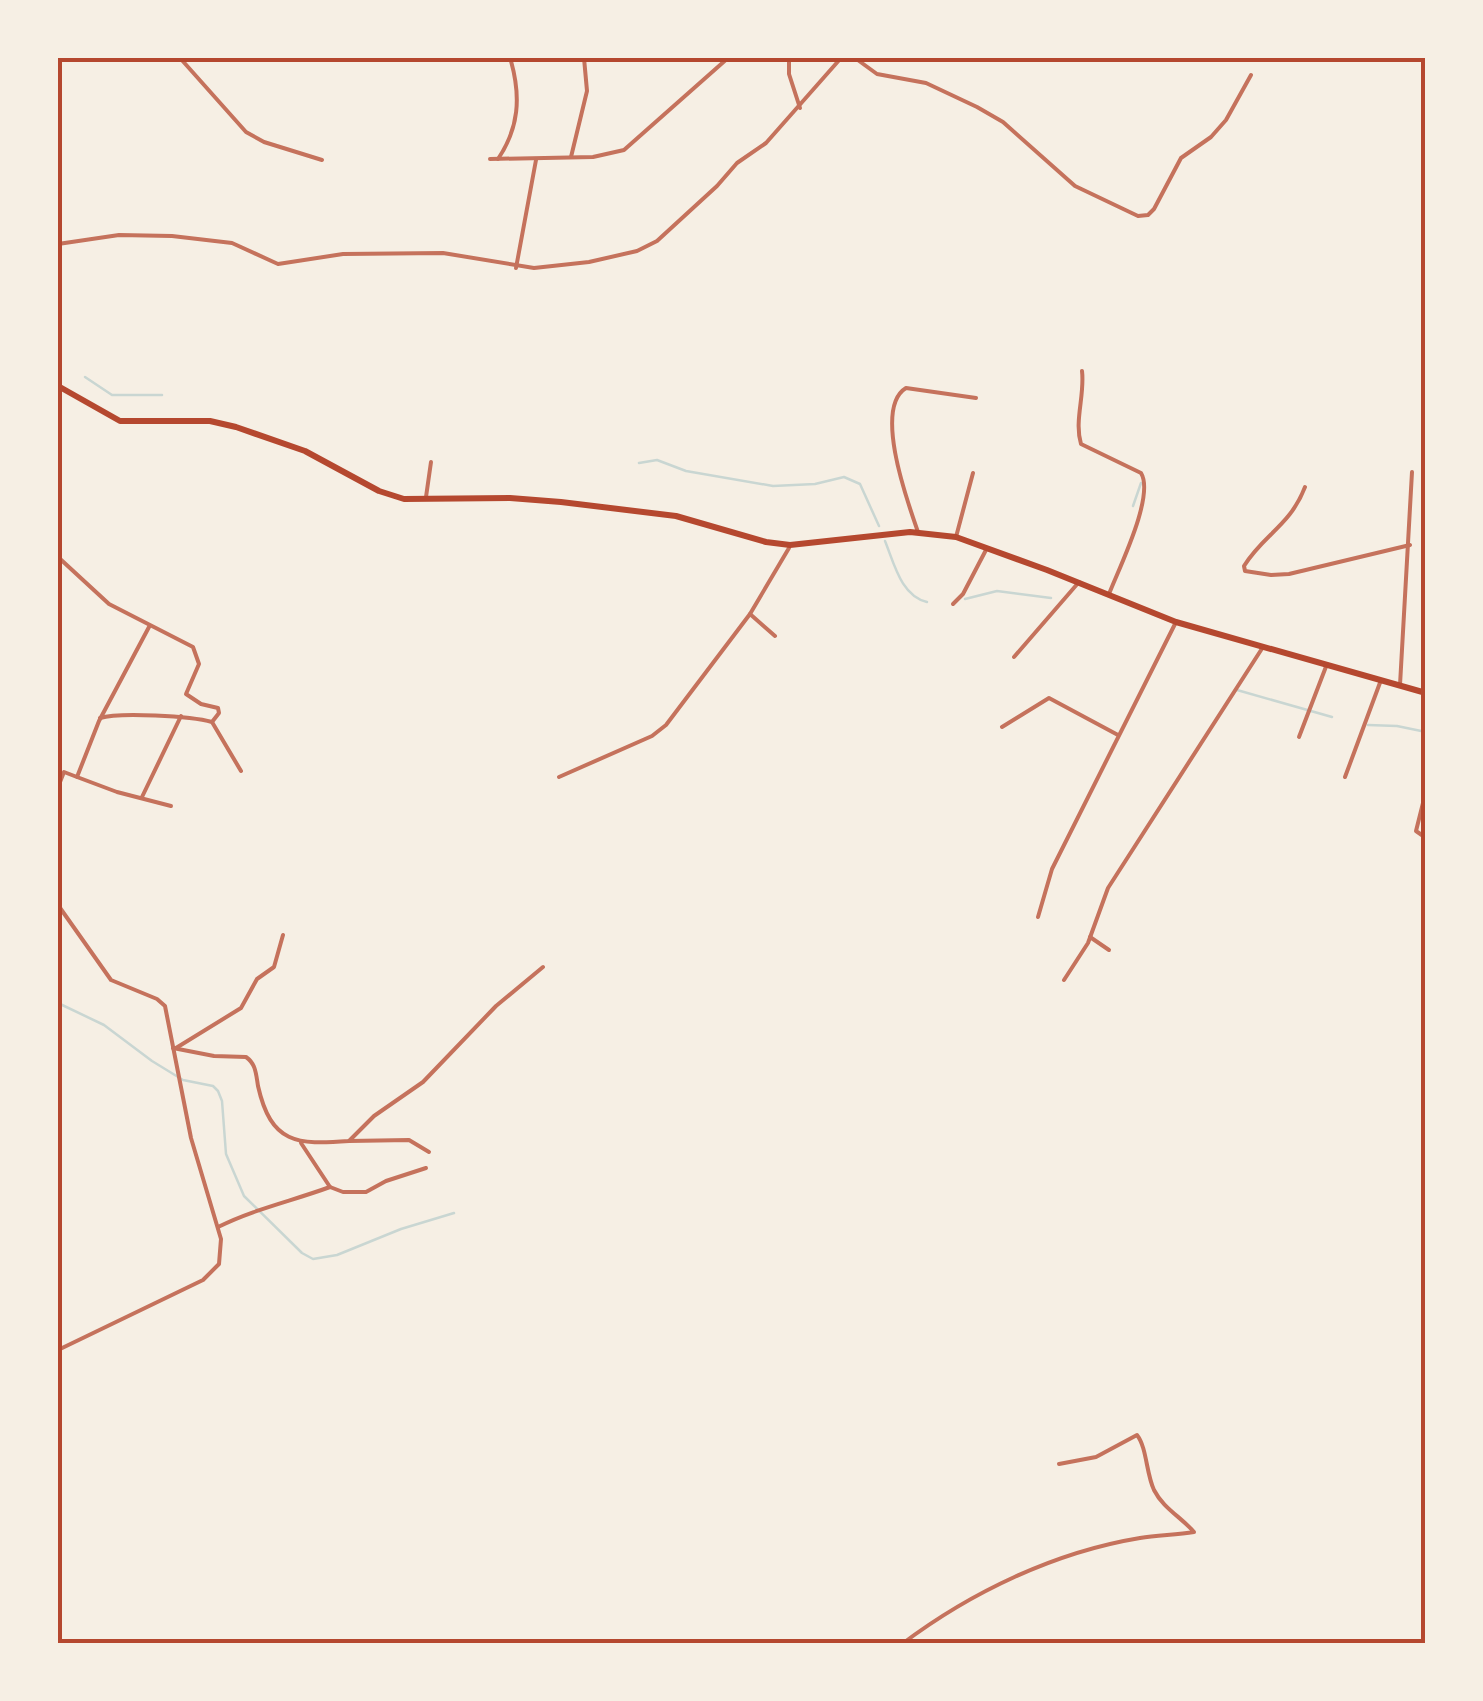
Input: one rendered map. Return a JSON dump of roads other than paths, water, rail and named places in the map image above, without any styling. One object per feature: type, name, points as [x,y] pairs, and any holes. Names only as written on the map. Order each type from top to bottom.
[{"type":"main road","points":[[58,386],[120,421],[224,423],[305,451],[393,496],[510,498],[657,514],[790,545],[918,532],[956,538],[1176,622],[1426,693]]},
{"type":"street","points":[[180,58],[246,132],[264,142],[322,160]]},
{"type":"street","points":[[571,158],[587,90],[584,58]]},
{"type":"street","points":[[490,159],[571,158],[611,155],[624,150],[728,58]]},
{"type":"street","points":[[789,58],[789,74],[800,108]]},
{"type":"street","points":[[58,244],[119,234],[172,236],[232,243],[278,264],[343,254],[444,253],[483,258],[516,268],[589,262],[648,247],[717,186],[737,162],[766,144],[841,58]]},
{"type":"street","points":[[855,58],[877,74],[938,89],[1004,122],[1075,186],[1138,216],[1148,215],[1154,209],[1180,158],[1212,137],[1226,120],[1252,75]]},
{"type":"street","points":[[498,159],[515,126],[518,107],[511,61]]},
{"type":"street","points":[[516,268],[536,158]]},
{"type":"street","points":[[1082,370],[1084,390],[1078,434],[1081,444],[1141,473],[1145,483],[1138,519],[1110,594]]},
{"type":"street","points":[[918,532],[900,480],[894,444],[898,395],[906,388],[976,398]]},
{"type":"street","points":[[426,499],[431,462]]},
{"type":"street","points":[[1400,685],[1412,472]]},
{"type":"street","points":[[956,538],[974,473]]},
{"type":"street","points":[[1305,487],[1290,518],[1252,555],[1245,571],[1289,574],[1410,545]]},
{"type":"street","points":[[559,776],[659,731],[750,614],[790,545]]},
{"type":"street","points":[[953,604],[965,591],[987,548]]},
{"type":"street","points":[[58,557],[100,597],[149,627],[184,641],[197,652],[199,664],[186,694],[201,704],[218,708],[212,722]]},
{"type":"street","points":[[1018,663],[1016,656],[1079,582]]},
{"type":"street","points":[[750,614],[775,636]]},
{"type":"street","points":[[1038,917],[1052,869],[1176,622]]},
{"type":"street","points":[[77,776],[100,718],[149,627]]},
{"type":"street","points":[[1064,980],[1090,937],[1108,888],[1263,647]]},
{"type":"street","points":[[1299,737],[1327,664]]},
{"type":"street","points":[[1346,777],[1382,680]]},
{"type":"street","points":[[1002,727],[1049,698],[1118,734]]},
{"type":"street","points":[[100,718],[118,714],[181,716],[212,722],[241,771]]},
{"type":"street","points":[[142,798],[181,716]]},
{"type":"street","points":[[58,787],[61,771],[171,806]]},
{"type":"street","points":[[1426,791],[1416,831],[1426,838]]},
{"type":"street","points":[[58,905],[112,980],[165,1006],[191,1138],[218,1227],[220,1264],[203,1280],[58,1350]]},
{"type":"street","points":[[174,1048],[242,1008],[257,979],[274,967],[283,934]]},
{"type":"street","points":[[1090,937],[1108,950]]},
{"type":"street","points":[[349,1140],[374,1116],[423,1082],[496,1006],[543,967]]},
{"type":"street","points":[[174,1048],[214,1056],[246,1056],[252,1060],[264,1108],[280,1132],[301,1143],[330,1187]]},
{"type":"street","points":[[301,1143],[409,1140],[429,1152]]},
{"type":"street","points":[[218,1227],[250,1211],[330,1187],[355,1194],[426,1168]]},
{"type":"street","points":[[902,1644],[935,1619],[1049,1563],[1140,1538],[1194,1532],[1155,1492],[1137,1434],[1096,1457],[1060,1464]]},
{"type":"waterway","points":[[85,377],[112,395],[162,395]]},
{"type":"waterway","points":[[639,463],[657,460],[686,471],[773,486],[815,484],[844,477],[860,484],[879,526]]},
{"type":"waterway","points":[[1133,506],[1141,483]]},
{"type":"waterway","points":[[885,541],[905,586],[927,602]]},
{"type":"waterway","points":[[965,599],[997,591],[1051,598]]},
{"type":"waterway","points":[[1237,690],[1332,717]]},
{"type":"waterway","points":[[1368,725],[1426,732]]},
{"type":"waterway","points":[[58,1003],[104,1025],[183,1080],[213,1086],[218,1091],[226,1154],[244,1196],[313,1259],[337,1255],[454,1213]]}]
